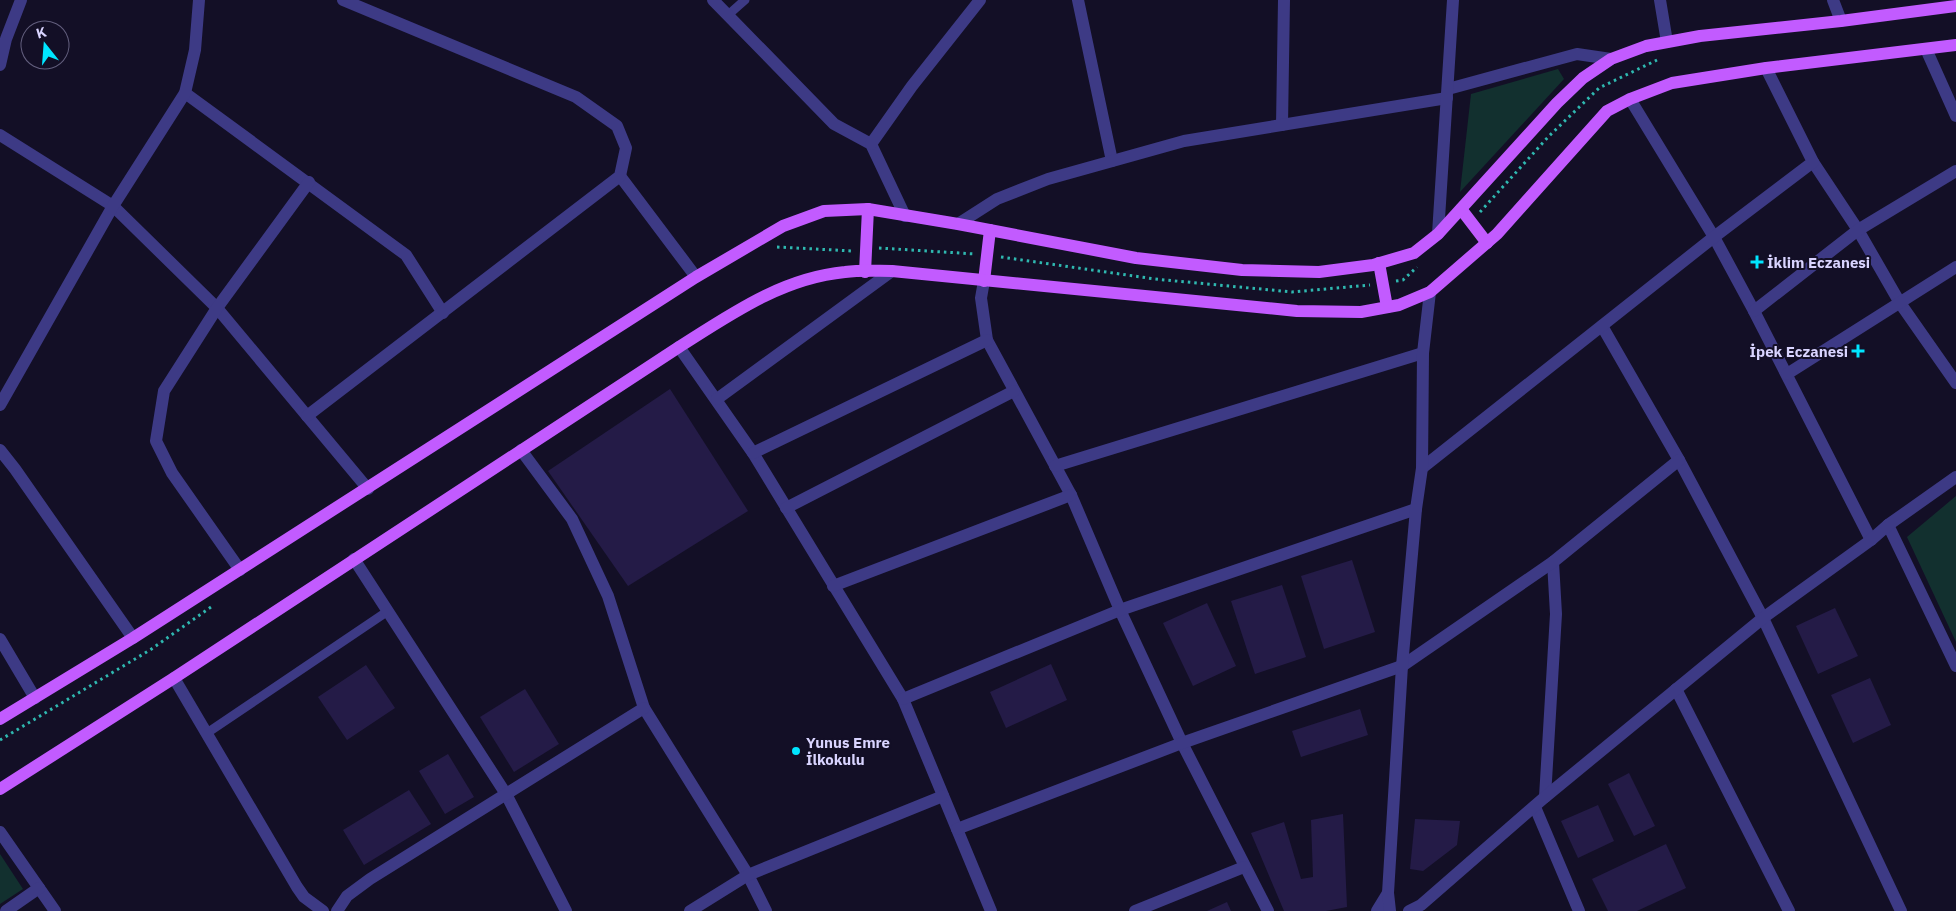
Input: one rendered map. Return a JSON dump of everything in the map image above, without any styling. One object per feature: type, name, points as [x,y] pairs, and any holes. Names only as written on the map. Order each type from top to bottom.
[{"type":"main road","points":[[0,719],[133,638],[368,489],[696,277],[783,226],[824,211],[868,209],[1136,258],[1242,270],[1319,272],[1379,263],[1414,253],[1438,234],[1557,103],[1583,78],[1611,59],[1646,46],[1700,36],[1841,21],[1956,6]]},
{"type":"main road","points":[[0,789],[174,678],[740,308],[794,283],[819,276],[846,272],[892,271],[1297,311],[1361,312],[1399,305],[1430,292],[1487,243],[1607,111],[1630,99],[1672,83],[1766,68],[1956,45]]},
{"type":"main road","points":[[865,272],[868,209]]},
{"type":"main road","points":[[1461,209],[1487,243]]},
{"type":"main road","points":[[984,281],[990,230]]},
{"type":"main road","points":[[1379,263],[1387,307]]},
{"type":"street","points":[[0,65],[6,39],[21,0]]},
{"type":"street","points":[[0,405],[113,206],[185,93],[195,50],[198,0]]},
{"type":"street","points":[[307,416],[620,176],[626,148],[617,126],[576,97],[343,0]]},
{"type":"street","points":[[713,0],[834,124],[871,144],[904,216]]},
{"type":"street","points":[[871,144],[912,86],[980,0]]},
{"type":"street","points":[[1078,0],[1112,161]]},
{"type":"street","points":[[1282,125],[1284,0]]},
{"type":"street","points":[[1438,234],[1453,0]]},
{"type":"street","points":[[1660,0],[1667,42]]},
{"type":"street","points":[[1833,0],[1841,21]]},
{"type":"street","points":[[1926,49],[1956,116]]},
{"type":"street","points":[[958,224],[997,199],[1048,179],[1184,141],[1282,125],[1448,93],[1578,54],[1611,59]]},
{"type":"street","points":[[1766,68],[1812,162],[1858,230],[1900,303],[1956,383]]},
{"type":"street","points":[[185,93],[406,255],[443,312]]},
{"type":"street","points":[[1630,99],[1714,237],[1787,374],[1871,540]]},
{"type":"street","points":[[0,135],[113,206],[217,308],[368,489]]},
{"type":"street","points":[[1422,468],[1812,162]]},
{"type":"street","points":[[1754,311],[1858,230],[1956,171]]},
{"type":"street","points":[[620,176],[696,277]]},
{"type":"street","points":[[240,570],[172,473],[156,441],[164,391],[217,308],[308,182]]},
{"type":"street","points":[[1787,374],[1956,267]]},
{"type":"street","points":[[717,399],[892,271]]},
{"type":"street","points":[[984,281],[981,298],[987,340],[1071,495],[1120,610],[1182,743],[1244,868],[1268,911]]},
{"type":"street","points":[[1390,911],[1388,894],[1402,666],[1416,510],[1422,468],[1423,353],[1430,292]]},
{"type":"street","points":[[1602,326],[1679,460],[1763,618],[1901,911]]},
{"type":"street","points":[[753,453],[987,340]]},
{"type":"street","points":[[679,347],[753,453],[903,699],[991,911]]},
{"type":"street","points":[[1055,466],[1423,353]]},
{"type":"street","points":[[786,508],[1014,391]]},
{"type":"street","points":[[0,450],[133,638]]},
{"type":"street","points":[[521,450],[572,519],[608,596],[644,708],[748,874],[766,911]]},
{"type":"street","points":[[957,829],[1182,743],[1402,666],[1553,562],[1679,460]]},
{"type":"street","points":[[1408,911],[1420,905],[1545,797],[1763,618],[1956,477]]},
{"type":"street","points":[[833,586],[1071,495]]},
{"type":"street","points":[[903,699],[1120,610],[1416,510]]},
{"type":"street","points":[[1888,525],[1956,666]]},
{"type":"street","points":[[354,559],[506,794],[566,911]]},
{"type":"street","points":[[1545,797],[1556,614],[1553,562]]},
{"type":"street","points":[[0,639],[35,698]]},
{"type":"street","points":[[174,678],[297,887],[304,897],[323,911]]},
{"type":"street","points":[[1676,689],[1789,911]]},
{"type":"street","points":[[337,911],[347,896],[370,879],[644,708]]},
{"type":"street","points":[[690,911],[748,874],[943,796]]},
{"type":"street","points":[[1535,807],[1579,911]]},
{"type":"street","points":[[0,832],[55,911]]},
{"type":"street","points":[[1136,911],[1244,868]]},
{"type":"street","points":[[6,911],[39,888]]},
{"type":"street","points":[[1377,911],[1388,894]]},
{"type":"lane","points":[[728,15],[745,0]]},
{"type":"lane","points":[[207,733],[388,611]]},
{"type":"path","points":[[1470,221],[1549,136],[1600,88],[1662,57]]},
{"type":"path","points":[[776,247],[848,251],[884,248],[987,255],[1156,279],[1292,292],[1403,280],[1423,262]]},
{"type":"path","points":[[0,740],[150,650],[219,602]]},
{"type":"green space","points":[[1558,69],[1564,79],[1460,192],[1471,94]]},
{"type":"green space","points":[[1956,496],[1956,642],[1907,537]]},
{"type":"green space","points":[[0,854],[23,889],[0,904]]},
{"type":"building","points":[[670,389],[748,511],[628,586],[548,471]]},
{"type":"building","points":[[1352,560],[1375,632],[1324,649],[1301,576]]},
{"type":"building","points":[[1282,585],[1306,657],[1255,674],[1231,601]]},
{"type":"building","points":[[1207,603],[1236,666],[1193,686],[1163,623]]},
{"type":"building","points":[[1835,608],[1858,656],[1818,674],[1796,626]]},
{"type":"building","points":[[1051,664],[1067,700],[1006,728],[990,692]]},
{"type":"building","points":[[366,665],[395,708],[347,740],[318,697]]},
{"type":"building","points":[[1870,678],[1891,725],[1853,743],[1831,695]]},
{"type":"building","points":[[525,689],[559,744],[514,772],[480,717]]},
{"type":"building","points":[[1360,709],[1368,735],[1301,757],[1292,731]]},
{"type":"building","points":[[448,754],[474,797],[445,814],[419,771]]},
{"type":"building","points":[[1629,773],[1655,826],[1634,836],[1608,784]]},
{"type":"building","points":[[409,790],[431,824],[364,865],[343,830]]},
{"type":"building","points":[[1598,805],[1614,841],[1578,858],[1561,821]]},
{"type":"building","points":[[1343,814],[1347,907],[1326,911],[1284,911],[1251,833],[1284,822],[1301,879],[1313,877],[1311,820]]},
{"type":"building","points":[[1415,819],[1460,821],[1457,845],[1423,871],[1410,869]]},
{"type":"building","points":[[1666,844],[1686,888],[1637,911],[1608,911],[1592,879]]},
{"type":"building","points":[[1227,902],[1231,911],[1207,911]]},
{"type":"place","name":"İklim Eczanesi","points":[[1757,262]]},
{"type":"place","name":"İpek Eczanesi","points":[[1858,351]]},
{"type":"place","name":"Yunus Emre İlkokulu","points":[[796,751]]}]
